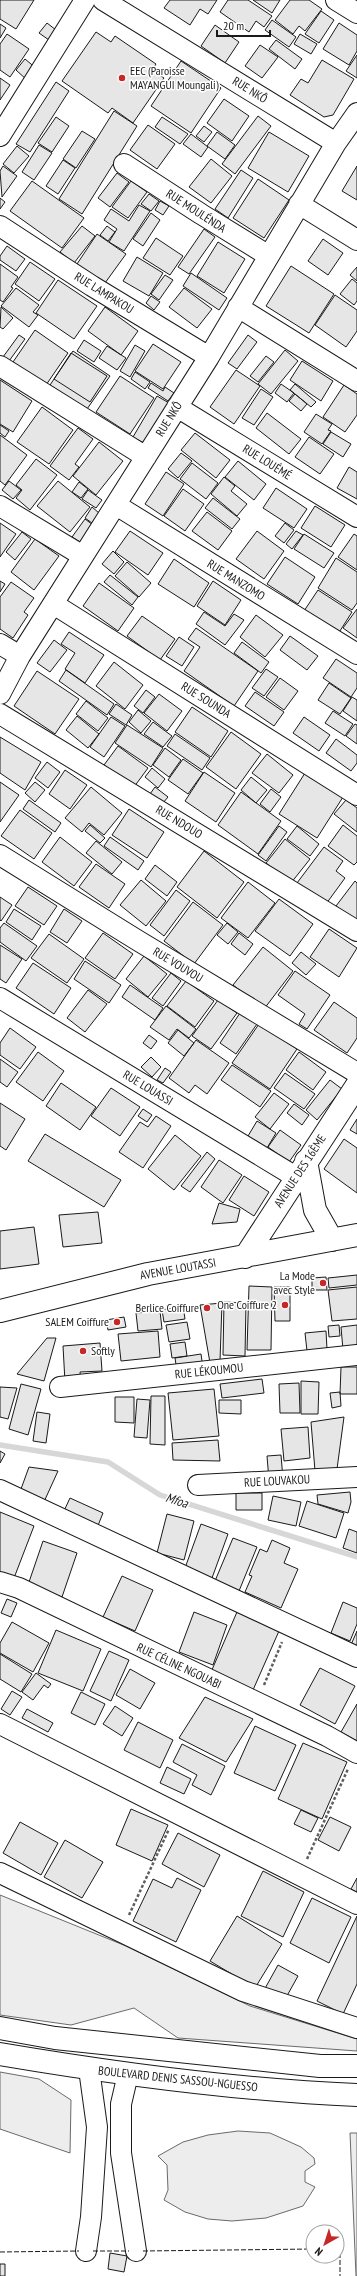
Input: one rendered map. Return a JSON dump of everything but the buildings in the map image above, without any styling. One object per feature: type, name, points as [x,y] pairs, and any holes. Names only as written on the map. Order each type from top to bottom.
[{"type":"main road","name":"AVENUE DES 16ÈME","points":[[245,1257],[304,1174],[357,1085]]},
{"type":"main road","points":[[304,1174],[318,1217],[332,1240]]},
{"type":"main road","name":"AVENUE LOUTASSI","points":[[0,1311],[148,1274],[357,1235]]},
{"type":"main road","points":[[0,2028],[55,2038],[320,2066],[357,2066]]},
{"type":"main road","points":[[108,2072],[113,2043]]},
{"type":"main road","name":"BOULEVARD DENIS SASSOU-NGUESSO","points":[[0,2054],[108,2072],[318,2093],[357,2094]]},
{"type":"street","points":[[0,136],[85,0]]},
{"type":"street","name":"RUE NKÔ","points":[[103,0],[336,143]]},
{"type":"street","points":[[336,0],[357,13]]},
{"type":"street","name":"RUE NKÔ","points":[[0,694],[20,656],[55,605],[83,556],[209,357],[336,143],[357,113]]},
{"type":"street","name":"RUE MOULÉNDA","points":[[124,164],[269,256]]},
{"type":"street","points":[[299,204],[357,240]]},
{"type":"street","name":"RUE LAMPAKOU","points":[[0,226],[92,286],[209,357]]},
{"type":"street","points":[[238,307],[357,381]]},
{"type":"street","points":[[0,366],[146,457]]},
{"type":"street","name":"RUE LOUÉMÉ","points":[[177,407],[357,517]]},
{"type":"street","name":"RUE MANZOMO","points":[[116,505],[357,654]]},
{"type":"street","points":[[0,506],[83,556]]},
{"type":"street","name":"RUE SOUNDA","points":[[55,605],[357,795]]},
{"type":"street","points":[[0,644],[20,656]]},
{"type":"street","name":"RUE NDOUO","points":[[0,714],[357,931]]},
{"type":"street","name":"RUE VOUVOU","points":[[0,855],[357,1073]]},
{"type":"street","name":"RUE LOUASSI","points":[[0,998],[304,1174]]},
{"type":"street","name":"RUE LÉKOUMOU","points":[[60,1387],[357,1356]]},
{"type":"street","name":"RUE LOUVAKOU","points":[[198,1485],[357,1477]]},
{"type":"street","points":[[0,1490],[357,1657]]},
{"type":"street","name":"RUE CÉLINE NGOUABI","points":[[0,1582],[19,1588],[257,1702],[356,1753]]},
{"type":"street","points":[[0,1724],[357,1904]]},
{"type":"street","points":[[0,1873],[243,1992],[357,2028]]},
{"type":"street","points":[[108,2072],[121,2104],[121,2153],[136,2251]]},
{"type":"street","points":[[86,2251],[91,2217],[97,2127],[108,2072]]},
{"type":"path","points":[[257,1702],[288,1626]]},
{"type":"path","points":[[300,1874],[356,1753]]},
{"type":"path","points":[[121,1932],[177,1812]]},
{"type":"shaded area","points":[[0,1895],[126,1946],[250,2006],[357,2039],[357,2051],[178,2038],[134,2008],[71,2025],[0,2015]]},
{"type":"shaded area","points":[[0,2072],[39,2079],[71,2100],[70,2153],[0,2129]]},
{"type":"shaded area","points":[[238,2131],[270,2133],[301,2147],[314,2158],[315,2164],[305,2171],[305,2182],[315,2187],[303,2206],[266,2218],[232,2221],[208,2219],[185,2212],[164,2200],[168,2190],[167,2165],[158,2156],[183,2142],[208,2135]]},
{"type":"shaded area","points":[[350,2133],[357,2133],[357,2276],[356,2276]]},
{"type":"waterway","name":"Mfoa","points":[[0,1445],[108,1462],[160,1495],[357,1557]]},
{"type":"fence","points":[[143,2251],[305,2249]]},
{"type":"fence","points":[[0,2252],[79,2251]]},
{"type":"fence","points":[[93,2251],[129,2251]]},
{"type":"fence","points":[[340,2264],[340,2276]]},
{"type":"place","name":"EEC (Paroisse MAYANGUI Moungali)","points":[[122,78]]},
{"type":"place","name":"La Mode avec Style","points":[[323,1283]]},
{"type":"place","name":"One Coiffure 2","points":[[285,1305]]},
{"type":"place","name":"Berlice Coiffure","points":[[207,1308]]},
{"type":"place","name":"SALEM Coiffure","points":[[117,1322]]},
{"type":"place","name":"Softly","points":[[83,1351]]}]
